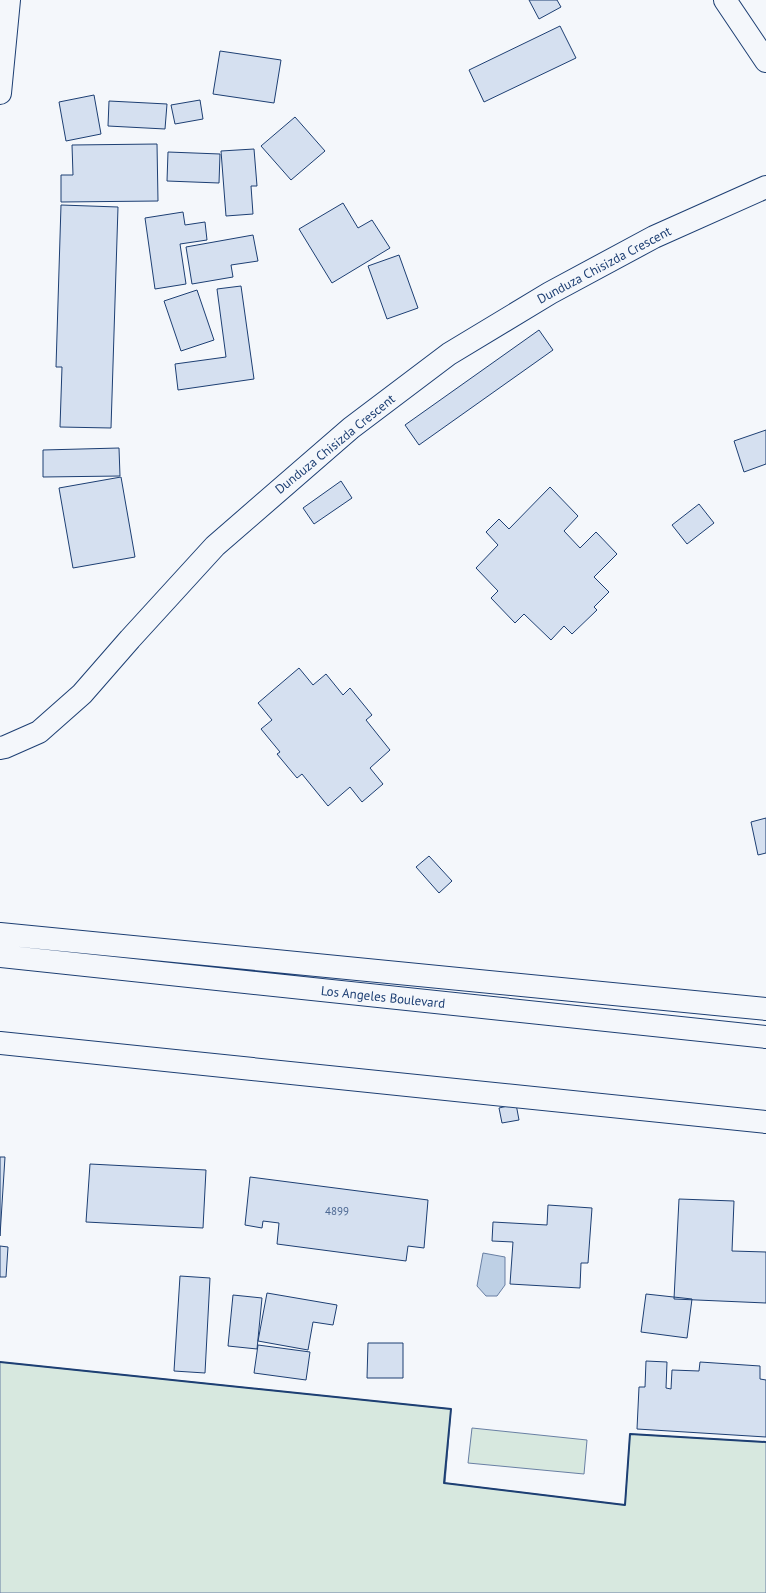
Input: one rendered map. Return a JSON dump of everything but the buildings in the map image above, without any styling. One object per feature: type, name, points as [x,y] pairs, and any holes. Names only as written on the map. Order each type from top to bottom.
[{"type":"street","points":[[0,93],[9,0]]},
{"type":"street","points":[[725,0],[766,61]]},
{"type":"street","name":"Dunduza Chisizda Crescent","points":[[0,748],[39,732],[82,694],[214,546],[351,428],[449,354],[550,292],[633,248],[654,237],[766,187]]},
{"type":"street","name":"Los Angeles Boulevard","points":[[0,934],[766,1009]]},
{"type":"street","name":"Los Angeles Boulevard","points":[[0,956],[766,1037]]},
{"type":"street","points":[[0,1043],[766,1122]]},
{"type":"shaded area","points":[[0,1362],[451,1409],[445,1483],[625,1505],[630,1434],[766,1442],[766,1593],[0,1593]]},
{"type":"shaded area","points":[[472,1428],[587,1440],[584,1474],[468,1463]]},
{"type":"water","points":[[483,1253],[505,1257],[505,1285],[497,1296],[486,1296],[477,1286]]},
{"type":"wall","points":[[0,1362],[451,1409],[444,1483],[625,1505],[630,1434],[766,1442]]}]
